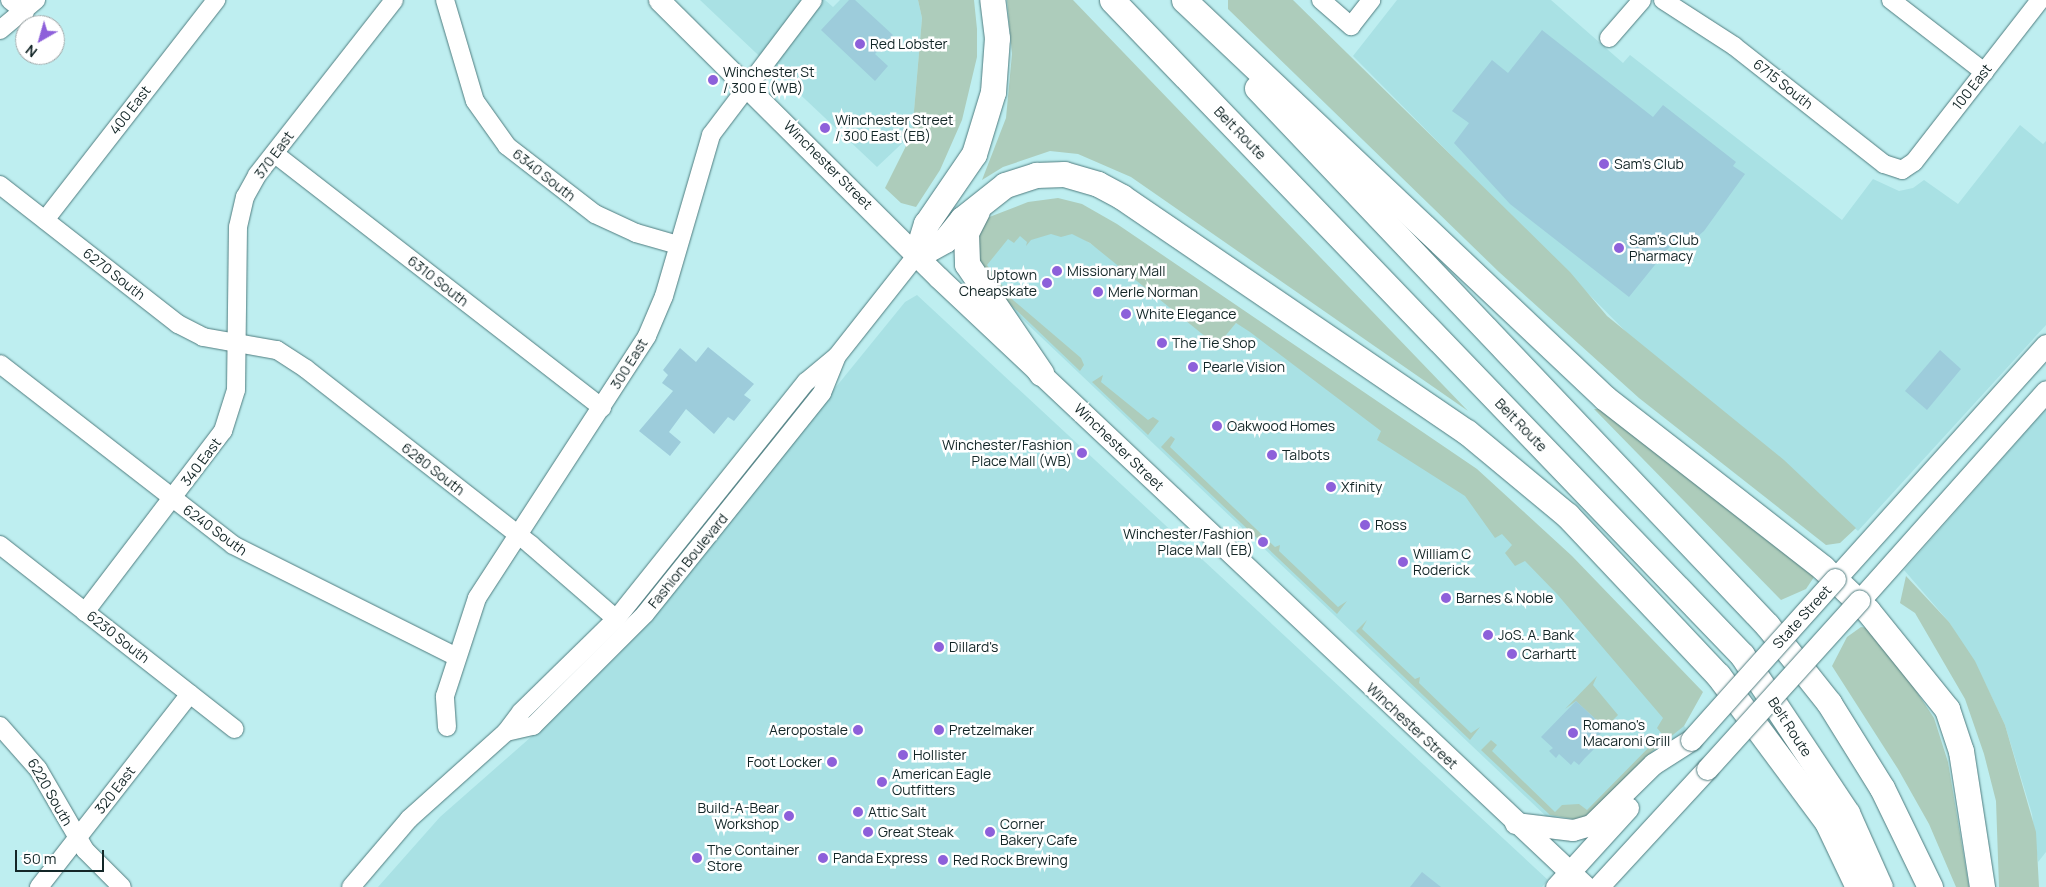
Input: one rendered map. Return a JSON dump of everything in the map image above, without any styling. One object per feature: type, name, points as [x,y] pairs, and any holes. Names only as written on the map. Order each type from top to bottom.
[{"type":"highway","points":[[916,256],[926,224],[977,145],[992,92],[997,38],[992,0]]},
{"type":"highway","name":"Belt Route","points":[[1112,0],[1742,655],[1846,813],[1880,887]]},
{"type":"highway","points":[[1174,0],[1767,625],[1829,703],[1856,746],[1882,788],[1930,887]]},
{"type":"highway","points":[[1184,0],[1605,398],[1835,579],[1859,601],[1903,650],[1947,709],[1961,751],[1982,887]]},
{"type":"highway","points":[[916,256],[945,240],[982,203],[1005,185],[1036,175],[1064,174],[1098,184],[1467,432],[1567,515],[1718,675],[1827,822],[1858,887]]},
{"type":"highway","points":[[982,203],[966,233],[967,264],[1041,372]]},
{"type":"main road","name":"Winchester Street","points":[[659,0],[747,84],[916,256],[1041,372],[1515,823],[1563,880],[1586,887]]},
{"type":"main road","name":"State Street","points":[[1563,880],[2046,345]]},
{"type":"main road","points":[[1598,887],[1707,769],[2046,392]]},
{"type":"main road","points":[[1515,823],[1573,830],[1591,825],[1653,764],[1691,740]]},
{"type":"street","points":[[10,0],[31,6]]},
{"type":"street","name":"400 East","points":[[44,220],[216,0]]},
{"type":"street","name":"370 East","points":[[238,342],[240,213],[257,175],[394,0]]},
{"type":"street","name":"6340 South","points":[[445,0],[458,52],[475,101],[508,146],[595,214],[636,233],[678,245]]},
{"type":"street","name":"300 East","points":[[447,727],[445,696],[456,656],[477,598],[634,360],[658,311],[703,154],[718,124],[813,0]]},
{"type":"street","points":[[1321,0],[1351,26],[1371,0]]},
{"type":"street","points":[[1609,38],[1642,0]]},
{"type":"street","name":"6715 South","points":[[1663,0],[1734,46],[1884,164],[1902,170]]},
{"type":"street","points":[[1891,0],[1984,72]]},
{"type":"street","name":"100 East","points":[[1902,170],[1914,162],[2040,0]]},
{"type":"street","points":[[0,30],[31,6]]},
{"type":"street","name":"6310 South","points":[[275,154],[602,408]]},
{"type":"street","name":"6270 South","points":[[0,185],[178,324],[203,336],[238,342]]},
{"type":"street","name":"Fashion Boulevard","points":[[352,887],[409,818],[506,732],[521,712],[616,619],[806,382],[837,356],[916,256]]},
{"type":"street","name":"340 East","points":[[85,612],[223,431],[236,390],[238,342]]},
{"type":"street","name":"6280 South","points":[[238,342],[287,356],[518,535],[616,619]]},
{"type":"street","name":"Fashion Boulevard","points":[[506,732],[533,726],[645,614],[822,393],[837,356]]},
{"type":"street","name":"6240 South","points":[[0,364],[215,533],[262,562],[456,656]]},
{"type":"street","name":"6230 South","points":[[0,545],[235,729]]},
{"type":"street","name":"320 East","points":[[39,887],[190,694]]},
{"type":"street","name":"6220 South","points":[[0,726],[38,769],[77,839],[122,887]]},
{"type":"shaded area","points":[[700,0],[825,0],[833,7],[840,0],[918,0],[922,18],[912,134],[877,167]]},
{"type":"shaded area","points":[[1397,0],[1551,0],[1623,63],[1630,55],[1842,220],[1873,179],[1899,191],[1913,188],[1924,180],[1958,204],[2020,125],[2043,144],[2046,141],[2046,325],[1858,531],[1646,352],[1353,56]]},
{"type":"shaded area","points":[[1060,224],[1228,332],[1236,323],[1249,329],[1465,492],[1686,728],[1602,811],[1548,818],[981,280],[986,253],[1001,234]]},
{"type":"shaded area","points":[[917,295],[1548,880],[1542,887],[378,887],[440,817],[548,722],[619,654],[905,302]]},
{"type":"shaded area","points":[[2046,409],[2046,852],[2038,862],[2032,814],[2005,725],[1986,685],[1949,622],[1904,570]]},
{"type":"green space","points":[[918,0],[974,0],[977,57],[962,120],[940,170],[916,207],[901,203],[885,188],[912,134],[922,18]]},
{"type":"green space","points":[[1007,0],[1073,0],[1468,411],[1131,177],[1078,154],[1050,151],[1003,167],[982,180],[1006,118],[1012,54]]},
{"type":"green space","points":[[1228,0],[1293,0],[1570,272],[1607,316],[1784,460],[1856,528],[1840,543],[1826,545],[1639,398],[1499,272],[1228,9]]},
{"type":"green space","points":[[1058,198],[1082,204],[1117,224],[1477,469],[1572,556],[1703,692],[1684,726],[1649,754],[1584,821],[1550,815],[1481,750],[1491,740],[1497,745],[1492,751],[1555,812],[1562,805],[1579,804],[1587,810],[1662,734],[1657,728],[1663,718],[1557,594],[1525,561],[1515,566],[1505,553],[1512,545],[1502,534],[1495,538],[1465,496],[1377,440],[1381,431],[1250,332],[1236,323],[1217,346],[1090,243],[1072,234],[1061,237],[1051,234],[1031,240],[1026,246],[1027,242],[1020,236],[1014,243],[1008,239],[987,265],[1013,300],[1081,358],[1084,365],[1080,371],[986,281],[971,250],[979,221],[1028,202]]},
{"type":"green space","points":[[1103,375],[1101,382],[1148,420],[1153,417],[1159,421],[1148,435],[1092,382]]},
{"type":"green space","points":[[1594,409],[1599,409],[1814,577],[1806,589],[1781,600]]},
{"type":"green space","points":[[1171,436],[1175,439],[1170,447],[1275,547],[1280,545],[1279,551],[1338,607],[1347,601],[1337,614],[1161,447]]},
{"type":"green space","points":[[1906,576],[1949,622],[1975,661],[2005,725],[2036,832],[2039,887],[1999,887],[1996,801],[1984,754],[1965,699],[1915,613],[1900,603]]},
{"type":"green space","points":[[1367,620],[1362,629],[1415,679],[1420,677],[1419,683],[1471,733],[1480,727],[1470,740],[1356,631]]},
{"type":"green space","points":[[1861,627],[1868,628],[1897,662],[1934,718],[1948,762],[1969,887],[1956,887],[1929,824],[1898,769],[1832,666],[1847,637]]},
{"type":"green space","points":[[1597,676],[1593,685],[1618,715],[1605,728],[1576,701],[1565,709]]},
{"type":"building","name":"Red Lobster","points":[[849,0],[855,0],[893,35],[875,54],[888,66],[875,81],[821,30]]},
{"type":"building","name":"Sam's Club","points":[[1542,30],[1653,117],[1663,105],[1736,162],[1733,166],[1745,174],[1704,231],[1685,247],[1675,240],[1629,297],[1510,204],[1454,143],[1469,123],[1452,111],[1492,60],[1508,73]]},
{"type":"building","points":[[708,347],[754,384],[744,395],[751,400],[734,421],[728,417],[714,434],[686,409],[669,432],[681,442],[670,456],[639,431],[673,391],[662,383],[668,375],[663,370],[680,348],[696,362]]},
{"type":"building","points":[[1940,350],[1961,369],[1927,410],[1905,391]]},
{"type":"building","name":"Romano's Macaroni Grill","points":[[1576,701],[1605,728],[1596,739],[1600,743],[1579,765],[1574,761],[1571,765],[1559,754],[1556,758],[1549,751],[1553,748],[1541,737]]},
{"type":"building","points":[[1422,872],[1441,887],[1410,887]]},
{"type":"place","name":"Red Lobster","points":[[860,44]]},
{"type":"place","name":"Winchester St / 300 E (WB)","points":[[713,80]]},
{"type":"place","name":"Winchester Street / 300 East (EB)","points":[[825,128]]},
{"type":"place","name":"Sam's Club","points":[[1604,164]]},
{"type":"place","name":"Sam's Club Pharmacy","points":[[1619,248]]},
{"type":"place","name":"Missionary Mall","points":[[1057,271]]},
{"type":"place","name":"Uptown Cheapskate","points":[[1047,283]]},
{"type":"place","name":"Merle Norman","points":[[1098,292]]},
{"type":"place","name":"White Elegance","points":[[1126,314]]},
{"type":"place","name":"The Tie Shop","points":[[1162,343]]},
{"type":"place","name":"Pearle Vision","points":[[1193,367]]},
{"type":"place","name":"Oakwood Homes","points":[[1217,426]]},
{"type":"place","name":"Winchester/Fashion Place Mall (WB)","points":[[1082,453]]},
{"type":"place","name":"Talbots","points":[[1272,455]]},
{"type":"place","name":"Xfinity","points":[[1331,487]]},
{"type":"place","name":"Ross","points":[[1365,525]]},
{"type":"place","name":"Winchester/Fashion Place Mall (EB)","points":[[1263,542]]},
{"type":"place","name":"William C Roderick","points":[[1403,562]]},
{"type":"place","name":"Barnes & Noble","points":[[1446,598]]},
{"type":"place","name":"JoS. A. Bank","points":[[1488,635]]},
{"type":"place","name":"Dillard's","points":[[939,647]]},
{"type":"place","name":"Carhartt","points":[[1512,654]]},
{"type":"place","name":"Aeropostale","points":[[858,730]]},
{"type":"place","name":"Pretzelmaker","points":[[939,730]]},
{"type":"place","name":"Romano's Macaroni Grill","points":[[1573,733]]},
{"type":"place","name":"Hollister","points":[[903,755]]},
{"type":"place","name":"Foot Locker","points":[[832,762]]},
{"type":"place","name":"American Eagle Outfitters","points":[[882,782]]},
{"type":"place","name":"Attic Salt","points":[[858,812]]},
{"type":"place","name":"Build-A-Bear Workshop","points":[[789,816]]},
{"type":"place","name":"Great Steak","points":[[868,832]]},
{"type":"place","name":"Corner Bakery Cafe","points":[[990,832]]},
{"type":"place","name":"The Container Store","points":[[697,858]]},
{"type":"place","name":"Panda Express","points":[[823,858]]},
{"type":"place","name":"Red Rock Brewing","points":[[943,860]]}]
